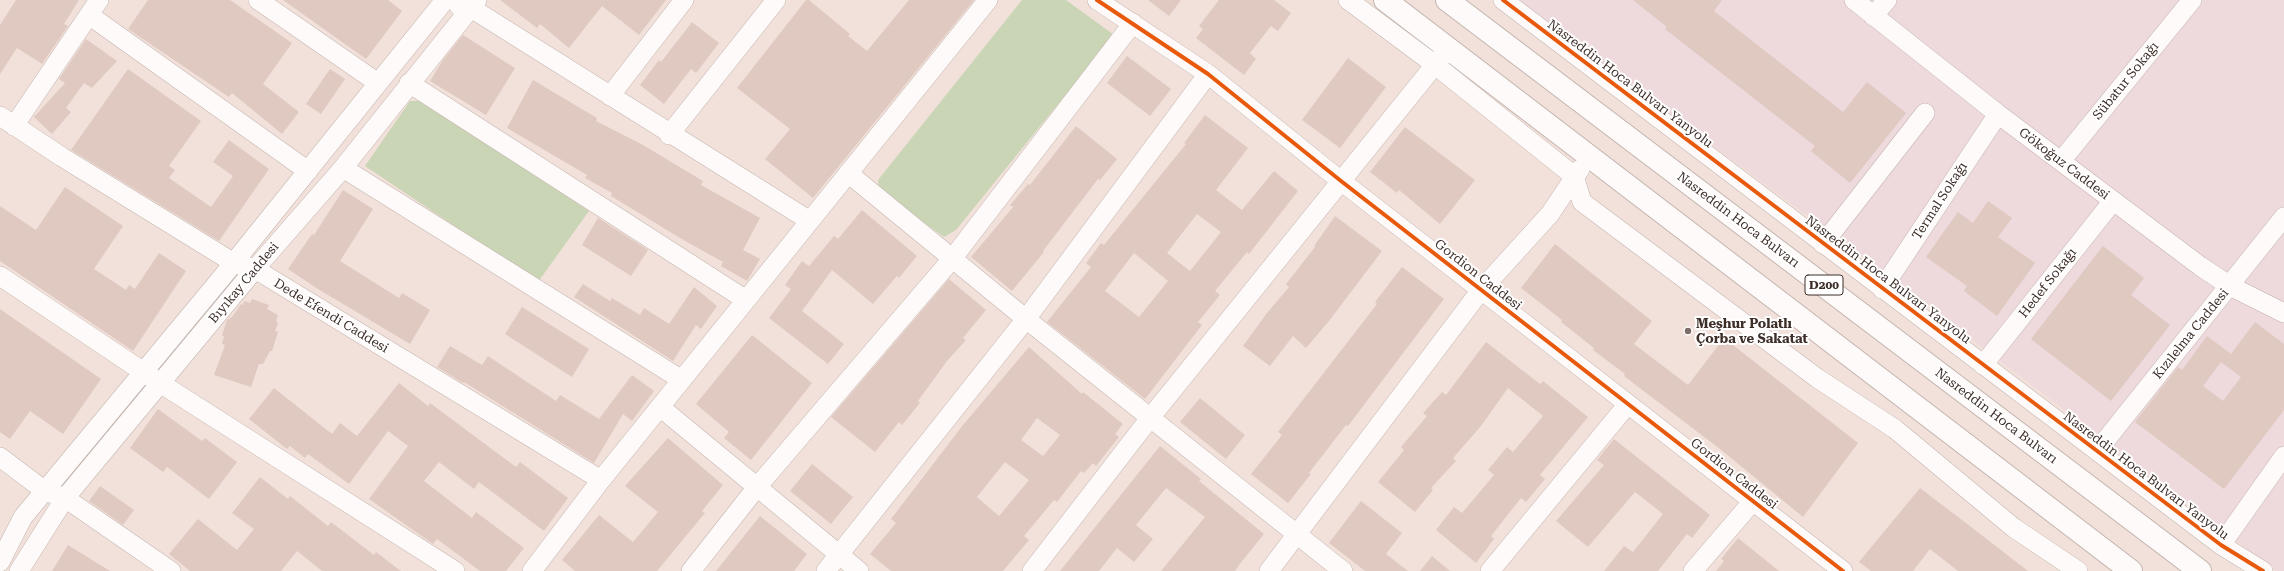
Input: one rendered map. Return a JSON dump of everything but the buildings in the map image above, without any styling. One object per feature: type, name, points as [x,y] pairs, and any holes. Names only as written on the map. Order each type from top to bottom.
[{"type":"highway","points":[[1385,0],[1441,56],[1589,156],[2131,571]]},
{"type":"highway","name":"Nasreddin Hoca Bulvarı","points":[[1447,0],[2200,571]]},
{"type":"street","points":[[258,0],[378,83]]},
{"type":"street","points":[[610,96],[684,0]]},
{"type":"street","points":[[670,135],[776,0]]},
{"type":"street","points":[[532,571],[601,480],[988,0]]},
{"type":"street","name":"Gordion Caddesi","points":[[1098,0],[1208,74],[1341,181],[1843,571]]},
{"type":"street","points":[[1348,0],[1441,56],[1574,176],[1582,202],[1817,378],[1895,429],[2014,528],[2078,571]]},
{"type":"street","name":"Nasreddin Hoca Bulvarı Yanyolu","points":[[1503,0],[2221,546],[2263,571]]},
{"type":"street","name":"Gökoğuz Caddesi","points":[[1854,0],[1998,114],[2230,286],[2284,313]]},
{"type":"street","points":[[1873,16],[1887,0]]},
{"type":"street","name":"Sübatur Sokağı","points":[[2061,161],[2192,0]]},
{"type":"street","points":[[442,1],[474,4],[670,135],[810,221]]},
{"type":"street","name":"Bıyıkay Caddesi","points":[[0,562],[23,517],[234,263],[442,1]]},
{"type":"street","name":"Bıyıkay Caddesi","points":[[19,571],[65,498],[255,270],[343,168],[408,83],[474,4]]},
{"type":"street","points":[[7,121],[94,7],[308,171]]},
{"type":"street","points":[[691,571],[757,487],[952,259],[1133,23]]},
{"type":"street","points":[[1032,571],[1150,418],[1441,56]]},
{"type":"street","points":[[826,571],[1026,319],[1208,74]]},
{"type":"street","points":[[408,83],[746,300]]},
{"type":"street","points":[[1823,244],[1925,113]]},
{"type":"street","name":"Termal Sokağı","points":[[1882,289],[1998,114]]},
{"type":"street","name":"Dede Efendi Caddesi","points":[[7,121],[234,263],[255,270],[601,480]]},
{"type":"street","points":[[1269,571],[1481,290],[1550,214],[1574,176],[1589,156]]},
{"type":"street","points":[[343,168],[682,380]]},
{"type":"street","points":[[848,173],[1026,319],[1343,571]]},
{"type":"street","name":"Hedef Sokağı","points":[[1983,365],[2113,200]]},
{"type":"street","name":"Kızılelma Caddesi","points":[[2097,452],[2284,217]]},
{"type":"street","points":[[0,276],[160,383],[455,571]]},
{"type":"street","points":[[1490,571],[1628,404]]},
{"type":"street","points":[[660,407],[859,571]]},
{"type":"street","points":[[2221,546],[2284,456]]},
{"type":"street","points":[[0,457],[45,491],[65,498],[172,571]]},
{"type":"street","points":[[1693,571],[1753,501]]},
{"type":"shaded area","points":[[1517,0],[2284,0],[2284,571],[2276,571],[1911,293]]},
{"type":"green space","points":[[1022,0],[1066,0],[1114,35],[956,230],[944,237],[879,190],[878,180]]},
{"type":"green space","points":[[410,101],[424,101],[589,211],[538,282],[365,166]]},
{"type":"cycle path","points":[[1097,0],[1208,74],[1341,181],[1843,571]]},
{"type":"cycle path","points":[[1503,0],[2221,545],[2263,571]]},
{"type":"place","name":"Meşhur Polatlı Çorba ve Sakatat","points":[[1688,331]]}]
